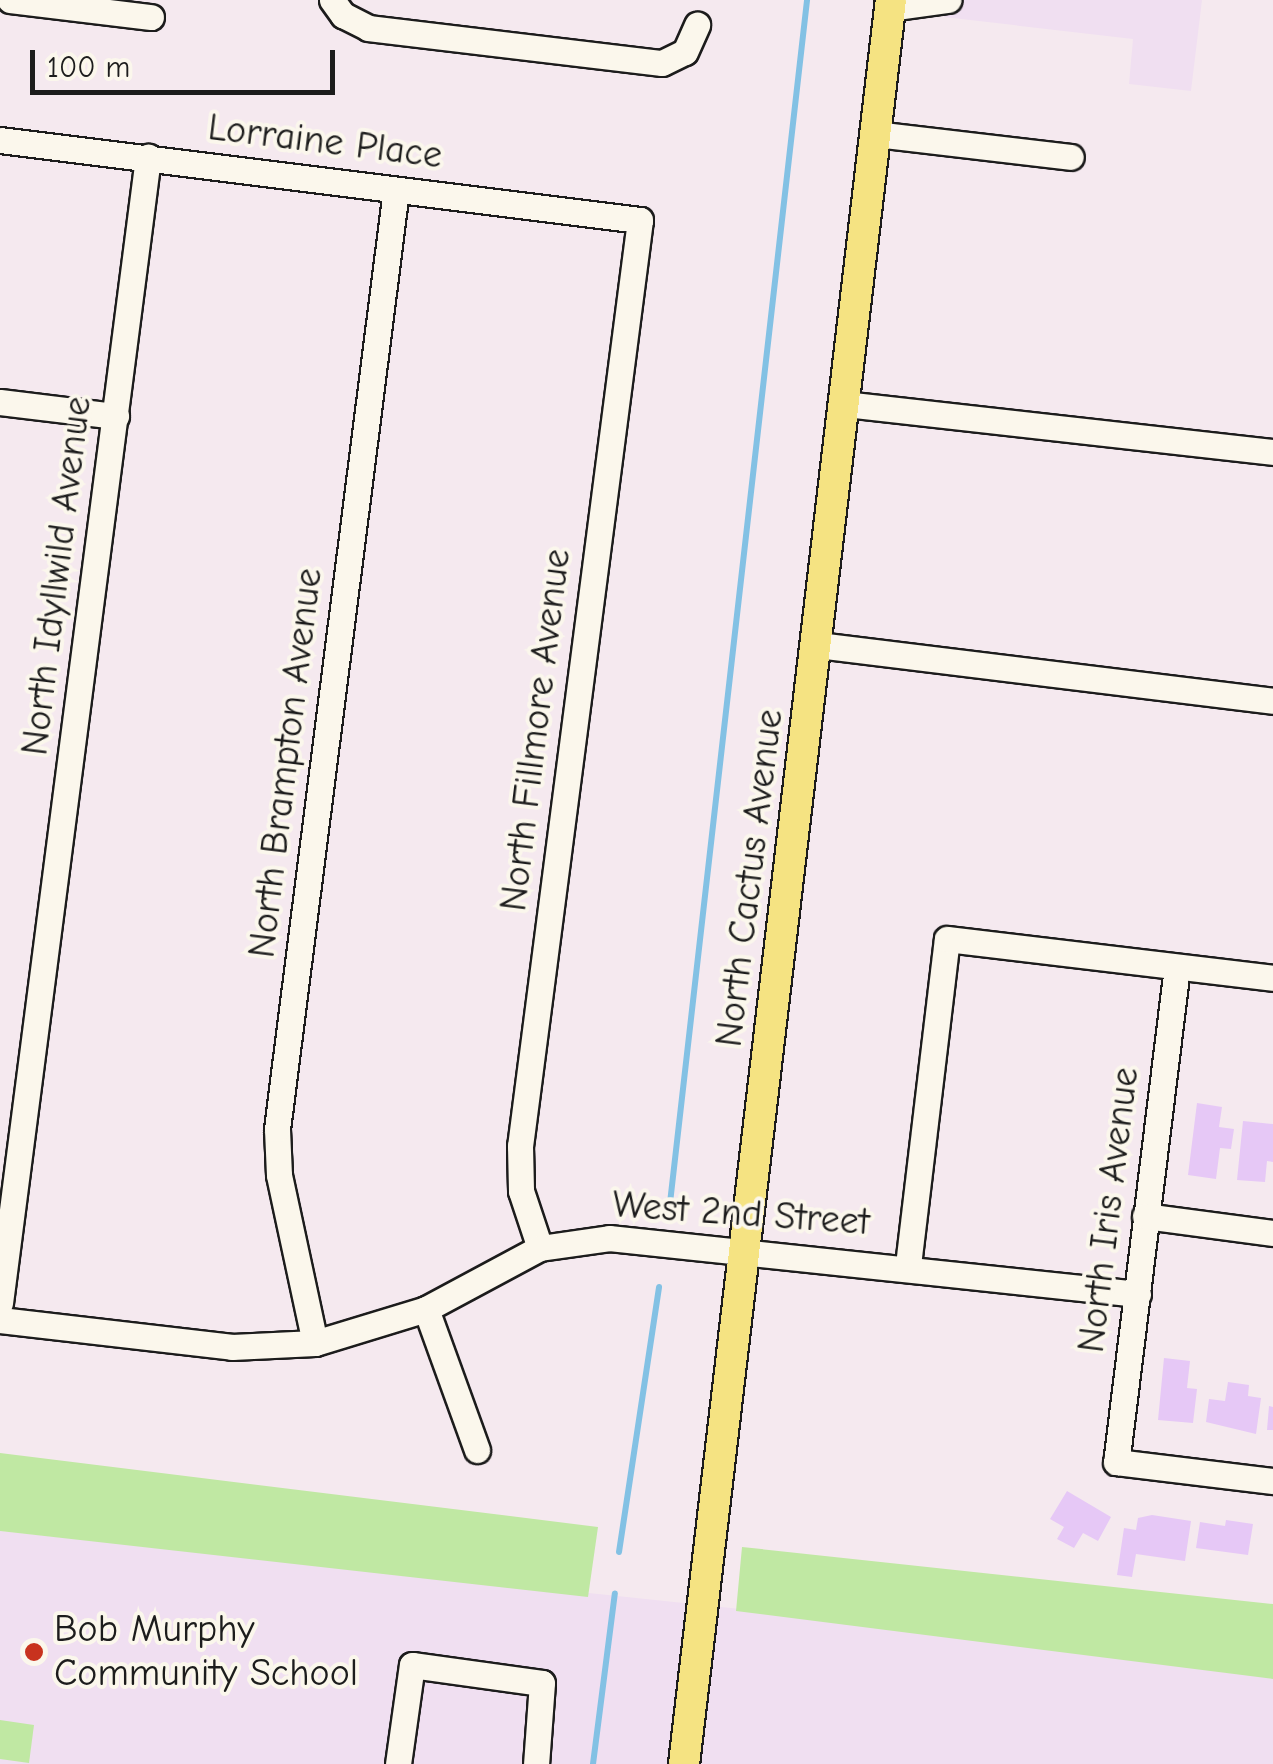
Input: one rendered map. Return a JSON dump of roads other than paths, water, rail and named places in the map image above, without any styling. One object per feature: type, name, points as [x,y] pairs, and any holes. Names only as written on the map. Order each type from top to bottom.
[{"type":"main road","name":"North Cactus Avenue","points":[[684,1764],[891,4]]},
{"type":"street","points":[[10,0],[152,17]]},
{"type":"street","points":[[332,0],[343,15],[368,28],[662,63],[685,52],[697,25]]},
{"type":"street","points":[[891,4],[948,0]]},
{"type":"street","points":[[876,134],[1071,158]]},
{"type":"street","name":"Lorraine Place","points":[[0,140],[640,220]]},
{"type":"street","name":"North Idyllwild Avenue","points":[[0,1303],[148,157]]},
{"type":"street","name":"North Brampton Avenue","points":[[316,1343],[280,1174],[277,1130],[396,190]]},
{"type":"street","name":"North Fillmore Avenue","points":[[540,1248],[520,1191],[520,1146],[640,220]]},
{"type":"street","points":[[0,402],[116,416]]},
{"type":"street","points":[[845,404],[1273,452]]},
{"type":"street","points":[[818,645],[1273,701]]},
{"type":"street","points":[[908,1265],[947,939],[1273,978]]},
{"type":"street","name":"North Iris Avenue","points":[[1177,967],[1116,1462],[1273,1481]]},
{"type":"street","points":[[1145,1216],[1273,1232]]},
{"type":"street","name":"West 2nd Street","points":[[0,1320],[232,1346],[316,1343],[426,1309],[540,1248],[610,1238],[908,1265],[1138,1294]]},
{"type":"street","points":[[426,1309],[477,1450]]},
{"type":"street","points":[[398,1764],[412,1665],[542,1683],[536,1764]]},
{"type":"waterway","points":[[670,1203],[807,0]]},
{"type":"waterway","points":[[619,1552],[659,1287]]},
{"type":"waterway","points":[[593,1764],[615,1593]]},
{"type":"place","name":"Bob Murphy Community School","points":[[34,1652]]}]
